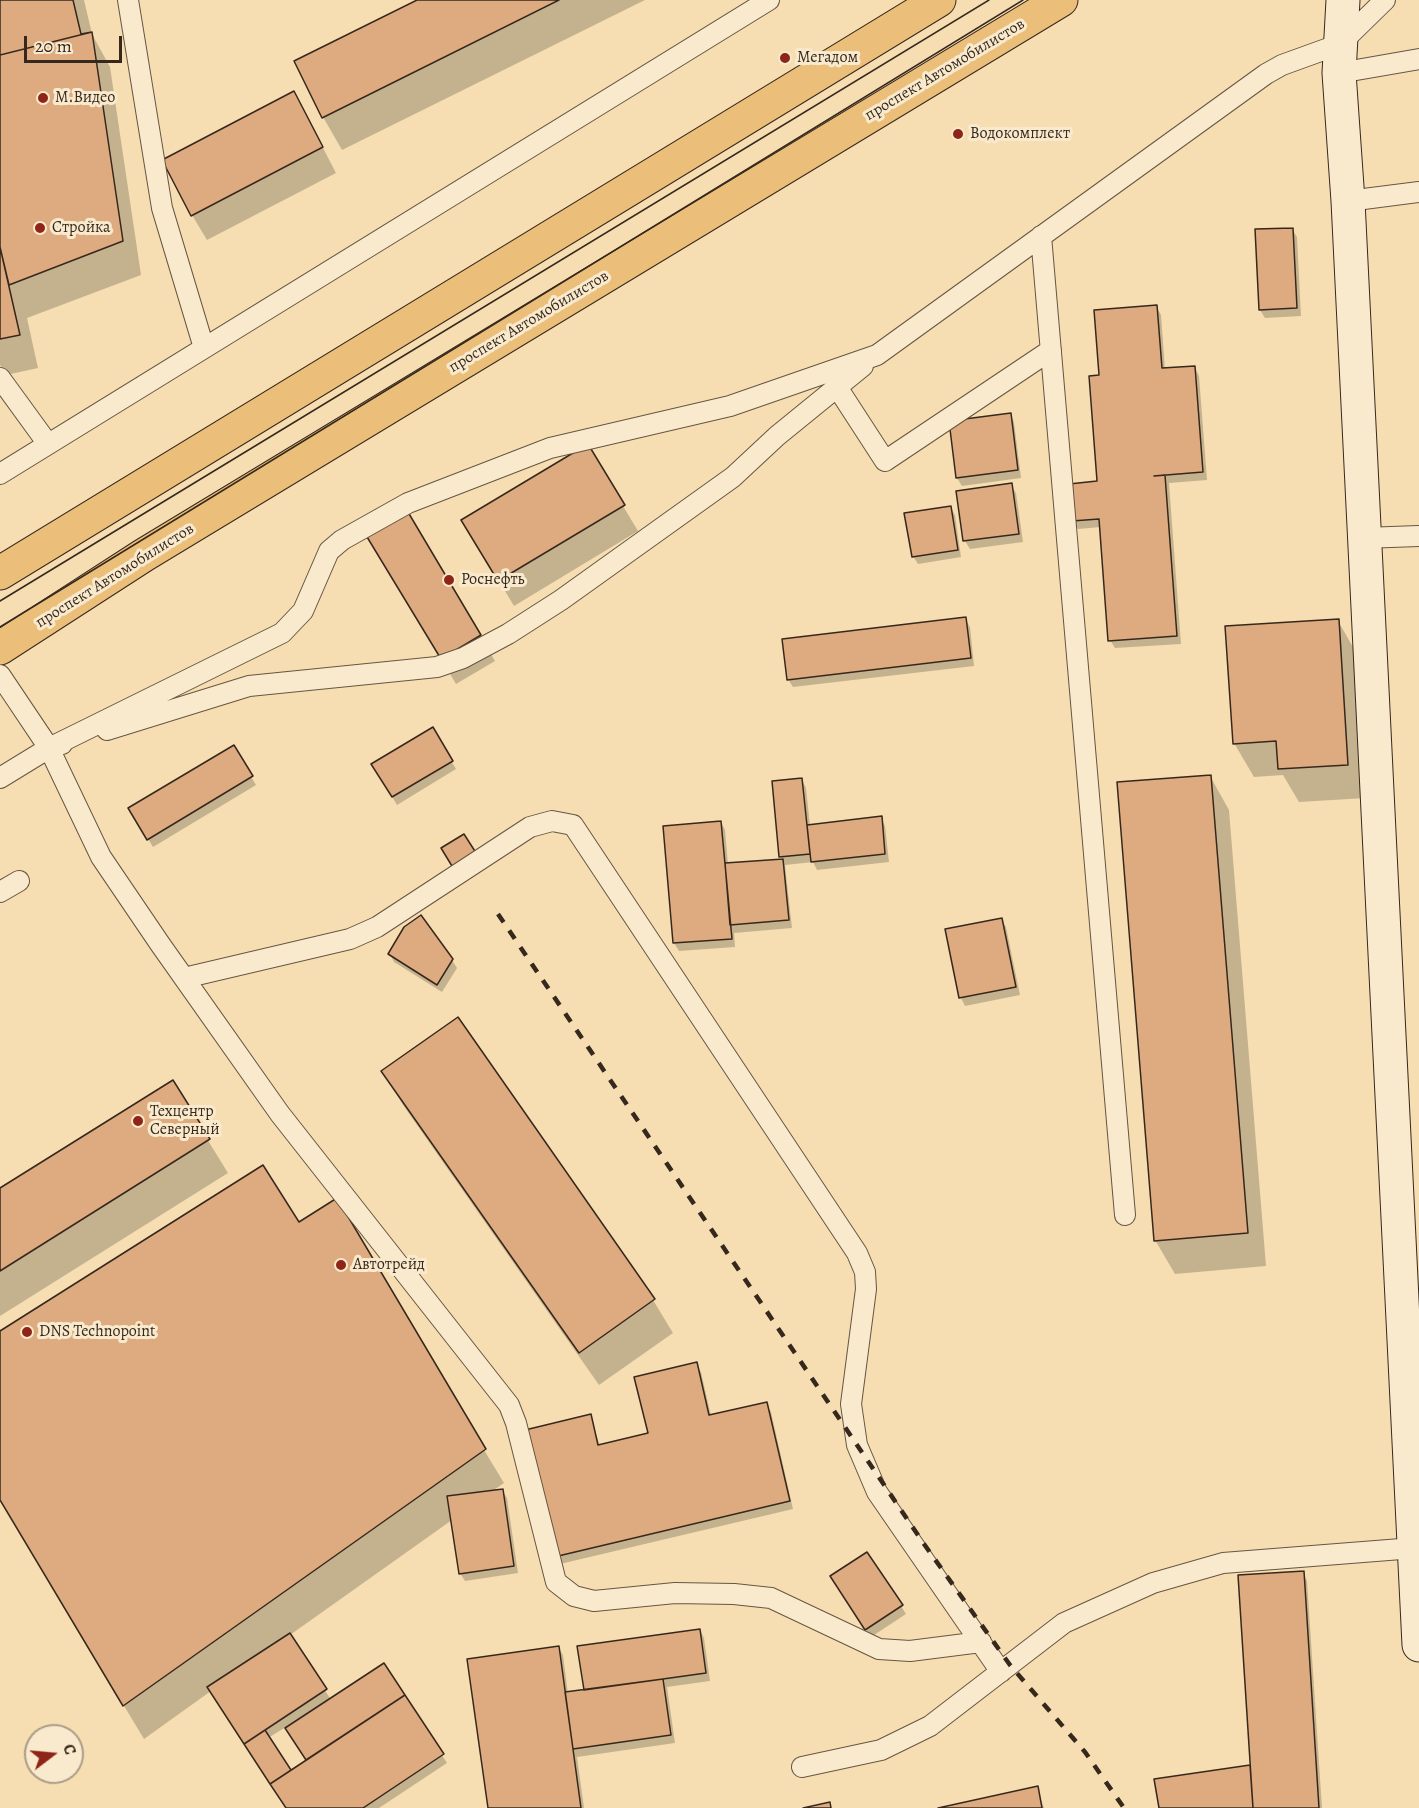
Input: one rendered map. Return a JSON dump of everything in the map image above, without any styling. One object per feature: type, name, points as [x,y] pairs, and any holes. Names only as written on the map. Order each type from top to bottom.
[{"type":"main road","points":[[0,573],[939,0]]},
{"type":"main road","name":"проспект Автомобилистов","points":[[0,648],[144,555],[1061,0]]},
{"type":"street","points":[[1343,0],[1339,58],[1419,1645]]},
{"type":"lane","points":[[128,0],[162,208],[204,348]]},
{"type":"lane","points":[[0,474],[769,0]]},
{"type":"lane","points":[[1339,58],[1385,0]]},
{"type":"lane","points":[[49,747],[249,686],[436,667],[462,658],[508,634],[561,600],[714,491],[877,355],[1266,74],[1282,65],[1339,58],[1419,59]]},
{"type":"lane","points":[[1348,201],[1419,192]]},
{"type":"lane","points":[[1041,236],[1125,1215]]},
{"type":"lane","points":[[837,387],[885,461],[1051,350]]},
{"type":"lane","points":[[0,778],[49,747],[282,633],[303,610],[329,551],[342,540],[408,503],[550,448],[730,406],[877,355]]},
{"type":"lane","points":[[0,378],[48,444]]},
{"type":"lane","points":[[1363,538],[1419,536]]},
{"type":"lane","points":[[0,675],[49,747],[101,857],[184,978],[280,1114],[508,1405],[516,1423],[556,1582],[574,1596],[594,1601],[675,1593],[734,1594],[771,1599],[879,1649],[910,1651],[981,1642]]},
{"type":"lane","points":[[184,978],[350,939],[377,927],[530,827],[552,821],[573,825],[857,1252],[864,1272],[866,1289],[851,1404],[857,1445],[877,1492],[1001,1672]]},
{"type":"lane","points":[[0,892],[19,881]]},
{"type":"lane","points":[[802,1767],[880,1750],[930,1726],[1064,1623],[1153,1583],[1223,1563],[1414,1548]]},
{"type":"building","points":[[0,0],[73,0],[81,34],[92,32],[0,55]]},
{"type":"building","points":[[417,0],[559,0],[322,118],[294,61]]},
{"type":"building","points":[[92,32],[123,241],[9,285],[0,247],[0,55]]},
{"type":"building","points":[[294,91],[323,147],[191,216],[162,160]]},
{"type":"building","points":[[1293,228],[1297,308],[1259,310],[1255,229]]},
{"type":"building","points":[[0,247],[20,335],[0,339]]},
{"type":"building","points":[[1157,305],[1162,368],[1195,366],[1203,472],[1165,475],[1177,636],[1108,641],[1099,519],[1072,521],[1069,484],[1097,481],[1089,376],[1099,375],[1094,310]]},
{"type":"building","points":[[1011,413],[1018,470],[956,478],[949,421]]},
{"type":"building","points":[[588,444],[625,505],[498,581],[461,520]]},
{"type":"building","points":[[1012,483],[1019,534],[963,541],[956,491]]},
{"type":"building","points":[[951,506],[958,550],[912,557],[904,513]]},
{"type":"building","points":[[405,507],[481,635],[441,659],[364,532]]},
{"type":"building","points":[[966,617],[971,658],[787,680],[782,639]]},
{"type":"building","points":[[1339,619],[1348,765],[1278,769],[1276,741],[1233,744],[1225,626]]},
{"type":"building","points":[[433,727],[453,761],[392,797],[371,764]]},
{"type":"building","points":[[234,745],[253,776],[147,840],[128,808]]},
{"type":"building","points":[[1211,775],[1248,1233],[1154,1241],[1117,782]]},
{"type":"building","points":[[802,778],[810,854],[779,857],[772,781]]},
{"type":"building","points":[[882,816],[885,854],[811,862],[807,825]]},
{"type":"building","points":[[721,821],[732,939],[673,943],[663,826]]},
{"type":"building","points":[[464,834],[478,856],[455,871],[441,848]]},
{"type":"building","points":[[783,859],[789,920],[730,925],[725,863]]},
{"type":"building","points":[[421,915],[453,959],[437,985],[388,954],[404,927]]},
{"type":"building","points":[[1002,918],[1016,987],[959,998],[945,929]]},
{"type":"building","points":[[458,1017],[655,1299],[579,1353],[381,1071]]},
{"type":"building","points":[[173,1080],[210,1139],[0,1271],[0,1188]]},
{"type":"building","points":[[263,1165],[299,1222],[337,1198],[486,1449],[123,1706],[0,1500],[0,1331]]},
{"type":"building","points":[[697,1362],[709,1415],[767,1402],[790,1501],[554,1557],[525,1430],[591,1414],[598,1445],[648,1433],[634,1377]]},
{"type":"building","points":[[503,1489],[514,1566],[459,1574],[447,1496]]},
{"type":"building","points":[[867,1552],[903,1605],[865,1630],[830,1576]]},
{"type":"building","points":[[1304,1571],[1319,1808],[1253,1808],[1238,1575]]},
{"type":"building","points":[[700,1629],[706,1673],[584,1690],[577,1646]]},
{"type":"building","points":[[290,1633],[327,1689],[244,1744],[207,1687]]},
{"type":"building","points":[[559,1646],[581,1808],[488,1808],[467,1659]]},
{"type":"building","points":[[384,1663],[405,1695],[306,1760],[285,1728]]},
{"type":"building","points":[[663,1679],[671,1735],[573,1749],[565,1692]]},
{"type":"building","points":[[405,1695],[444,1754],[363,1808],[286,1808],[270,1784]]},
{"type":"building","points":[[265,1730],[291,1770],[270,1784],[244,1744]]},
{"type":"building","points":[[1250,1765],[1253,1808],[1159,1808],[1154,1779]]},
{"type":"building","points":[[1038,1786],[1042,1808],[938,1808]]},
{"type":"building","points":[[830,1802],[831,1808],[803,1808]]},
{"type":"tram line","points":[[0,601],[989,0]]},
{"type":"tram line","points":[[0,627],[1023,0]]},
{"type":"railway","points":[[498,914],[924,1544],[1010,1665],[1085,1752],[1124,1808]]},
{"type":"place","name":"Мегадом","points":[[785,58]]},
{"type":"place","name":"М.Видео","points":[[43,98]]},
{"type":"place","name":"Водокомплект","points":[[958,134]]},
{"type":"place","name":"Стройка","points":[[40,228]]},
{"type":"place","name":"Роснефть","points":[[449,580]]},
{"type":"place","name":"Техцентр Северный","points":[[138,1121]]},
{"type":"place","name":"Автотрейд","points":[[341,1265]]},
{"type":"place","name":"DNS Technopoint","points":[[27,1332]]}]
